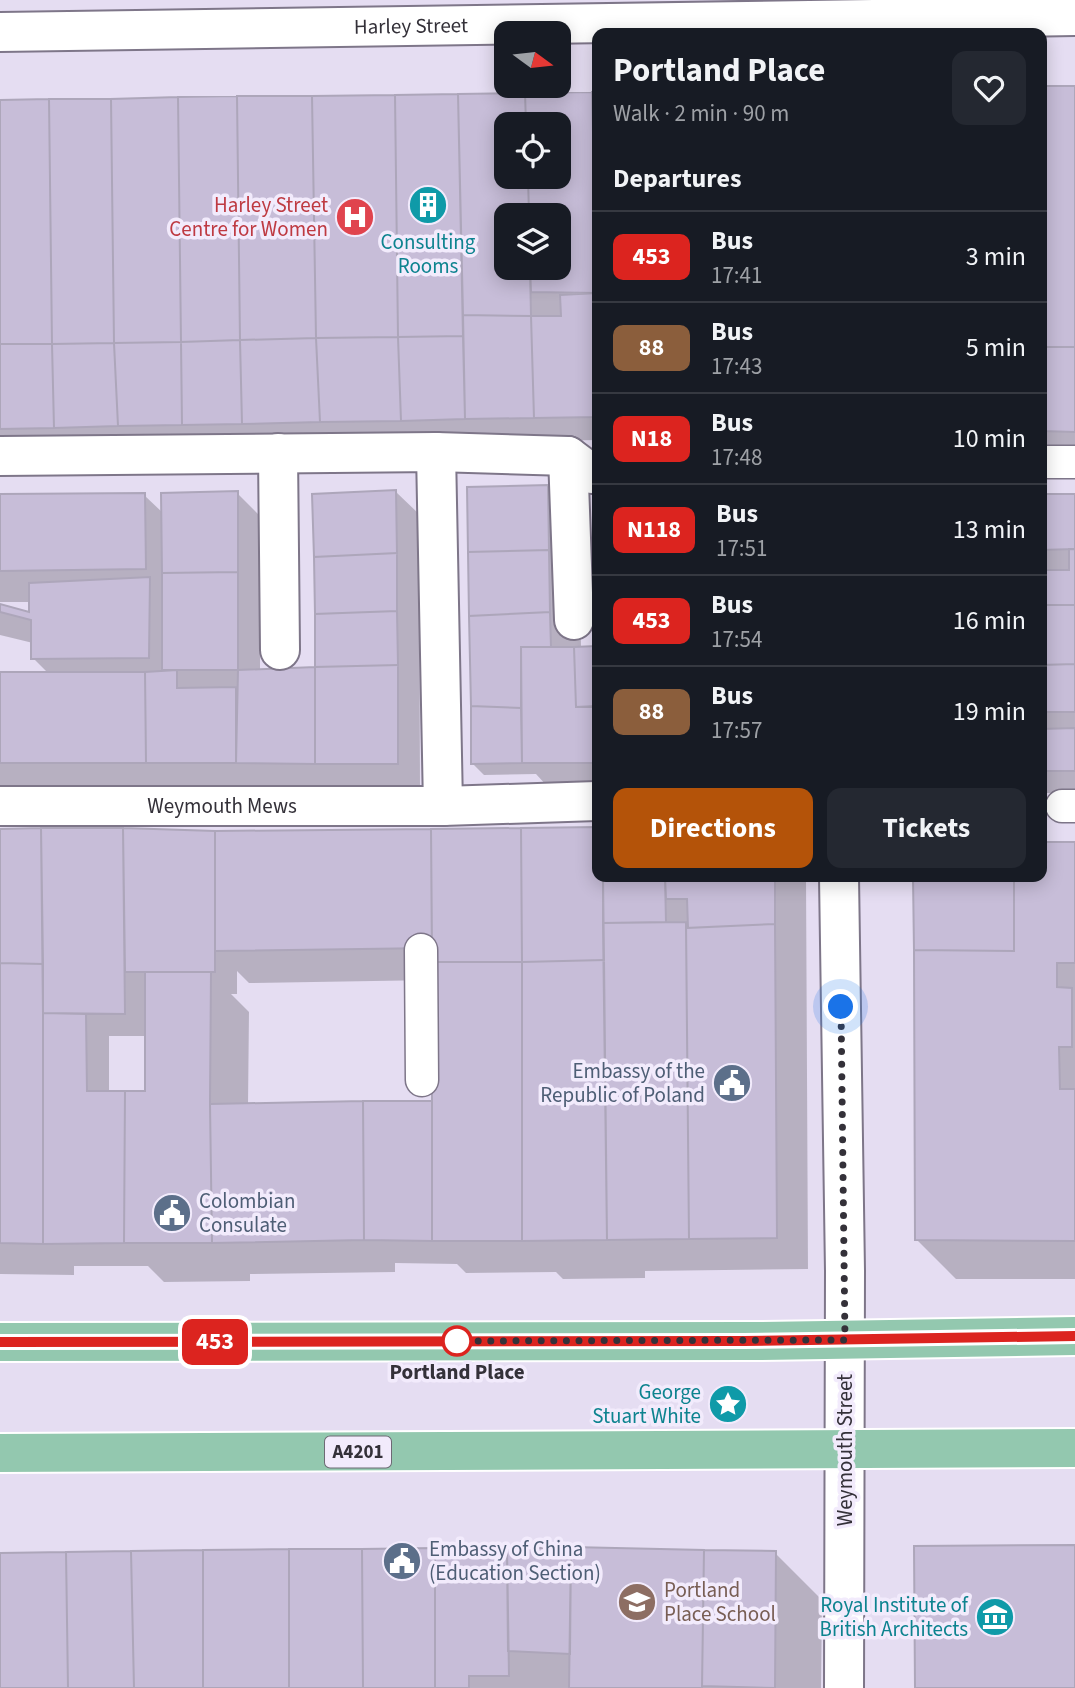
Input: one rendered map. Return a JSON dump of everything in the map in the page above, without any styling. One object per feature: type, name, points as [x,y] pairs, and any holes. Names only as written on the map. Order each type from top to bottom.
[{"type":"main road","points":[[0,1342],[845,1340],[1075,1336]]},
{"type":"main road","name":"A4201","points":[[0,1453],[1075,1448]]},
{"type":"street","name":"Harley Street","points":[[0,32],[1075,16]]},
{"type":"street","points":[[426,813],[436,452]]},
{"type":"street","points":[[0,456],[436,452],[582,465],[574,620]]},
{"type":"street","points":[[278,453],[280,650]]},
{"type":"street","name":"Weymouth Mews","points":[[0,806],[426,813],[592,801]]},
{"type":"street","name":"Weymouth Street","points":[[839,882],[845,1340],[844,1688]]},
{"type":"lane","points":[[1047,462],[1075,462]]},
{"type":"lane","points":[[421,950],[422,1080]]},
{"type":"building","points":[[1047,86],[1075,86],[1075,347],[1047,347]]},
{"type":"building","points":[[571,92],[592,92],[592,293],[531,292],[530,280],[571,280],[571,203],[529,203],[528,189],[571,189],[571,112],[526,112],[525,98],[571,98]]},
{"type":"building","points":[[494,93],[494,98],[525,98],[526,112],[494,112],[494,189],[528,189],[529,203],[494,203],[494,280],[530,280],[531,316],[463,315],[458,94]]},
{"type":"building","name":"Consulting Rooms","points":[[458,94],[463,336],[398,337],[395,95]]},
{"type":"building","name":"Harley Street Centre for Women","points":[[395,95],[398,337],[316,338],[312,96]]},
{"type":"building","points":[[237,96],[312,96],[316,338],[240,340]]},
{"type":"building","points":[[237,96],[240,340],[181,342],[178,97]]},
{"type":"building","points":[[178,97],[181,342],[114,343],[111,99]]},
{"type":"building","points":[[49,99],[111,99],[114,343],[52,344]]},
{"type":"building","points":[[49,99],[52,344],[0,344],[0,100]]},
{"type":"building","points":[[592,293],[592,417],[534,418],[531,316],[561,316],[560,295]]},
{"type":"building","points":[[463,315],[531,316],[534,418],[465,419]]},
{"type":"building","points":[[463,336],[465,419],[401,421],[398,337]]},
{"type":"building","points":[[398,337],[401,421],[320,422],[316,338]]},
{"type":"building","points":[[316,338],[320,422],[242,424],[240,340]]},
{"type":"building","points":[[240,340],[242,424],[182,425],[181,342]]},
{"type":"building","points":[[181,342],[182,425],[118,426],[114,343]]},
{"type":"building","points":[[114,343],[118,426],[54,428],[52,344]]},
{"type":"building","points":[[0,344],[52,344],[54,428],[0,429]]},
{"type":"building","points":[[1047,347],[1075,347],[1075,432],[1047,431]]},
{"type":"building","points":[[548,485],[549,550],[468,552],[467,487]]},
{"type":"building","points":[[396,490],[397,553],[314,557],[312,494]]},
{"type":"building","points":[[238,491],[238,572],[162,573],[161,493]]},
{"type":"building","points":[[145,493],[146,569],[0,571],[0,494]]},
{"type":"building","points":[[1047,494],[1075,494],[1075,549],[1047,550]]},
{"type":"building","points":[[1069,549],[1075,549],[1075,605],[1047,605],[1047,570],[1069,570]]},
{"type":"building","points":[[549,550],[550,612],[469,616],[468,552]]},
{"type":"building","points":[[397,553],[397,611],[315,614],[314,557]]},
{"type":"building","points":[[238,572],[238,670],[162,670],[162,573]]},
{"type":"building","points":[[150,577],[149,658],[31,659],[31,620],[0,612],[0,604],[29,612],[29,583]]},
{"type":"building","points":[[1047,605],[1075,605],[1075,664],[1047,665]]},
{"type":"building","points":[[397,611],[398,665],[315,667],[315,614]]},
{"type":"building","points":[[550,612],[551,647],[521,647],[521,708],[471,706],[469,616]]},
{"type":"building","points":[[592,646],[592,706],[576,707],[574,647]]},
{"type":"building","points":[[521,647],[574,647],[576,707],[592,707],[592,763],[522,763]]},
{"type":"building","points":[[1075,664],[1075,712],[1047,712],[1047,665]]},
{"type":"building","points":[[398,665],[398,764],[315,764],[315,667]]},
{"type":"building","points":[[315,667],[315,764],[236,763],[238,670]]},
{"type":"building","points":[[177,670],[177,688],[236,687],[236,763],[146,763],[145,672]]},
{"type":"building","points":[[0,672],[145,672],[146,763],[0,763]]},
{"type":"building","points":[[471,706],[521,708],[522,763],[471,764]]},
{"type":"building","points":[[1075,728],[1075,771],[1047,771],[1047,729]]},
{"type":"building","points":[[592,827],[592,882],[603,882],[604,960],[522,962],[521,828]]},
{"type":"building","points":[[41,828],[43,964],[0,963],[0,829]]},
{"type":"building","points":[[41,828],[123,828],[125,1014],[43,1013]]},
{"type":"building","points":[[123,828],[215,831],[215,972],[125,972]]},
{"type":"building","points":[[521,828],[522,962],[432,962],[431,829]]},
{"type":"building","points":[[431,829],[432,948],[215,951],[215,831]]},
{"type":"building","points":[[1047,842],[1075,842],[1075,963],[1057,963],[1057,987],[1072,988],[1072,1047],[1059,1047],[1060,1089],[1075,1089],[1075,1241],[915,1240],[914,950],[1014,951],[1014,882],[1047,882]]},
{"type":"building","points":[[603,882],[665,882],[666,922],[603,923]]},
{"type":"building","points":[[665,882],[775,882],[775,924],[688,928],[687,899],[666,899]]},
{"type":"building","points":[[913,882],[1014,882],[1014,951],[914,950]]},
{"type":"building","points":[[686,922],[689,1239],[607,1240],[603,923]]},
{"type":"building","name":"Embassy of the Republic of Poland","points":[[775,924],[777,1238],[689,1239],[686,928]]},
{"type":"building","points":[[604,960],[607,1240],[522,1241],[522,962]]},
{"type":"building","points":[[432,962],[522,962],[522,1241],[432,1241]]},
{"type":"building","points":[[0,963],[43,964],[43,1244],[0,1243]]},
{"type":"building","points":[[145,972],[211,972],[212,1243],[124,1243],[125,1091],[145,1091]]},
{"type":"building","points":[[43,1013],[86,1014],[87,1091],[125,1091],[124,1243],[43,1244]]},
{"type":"building","points":[[363,1101],[364,1240],[212,1243],[210,1104]]},
{"type":"building","points":[[363,1101],[432,1101],[432,1241],[364,1240]]},
{"type":"building","name":"Royal Institute of British Architects","points":[[1075,1545],[1075,1688],[915,1688],[914,1546]]},
{"type":"building","name":"Portland Place School","points":[[571,1547],[704,1550],[702,1688],[569,1688]]},
{"type":"building","points":[[571,1547],[570,1654],[508,1651],[507,1549]]},
{"type":"building","points":[[435,1548],[507,1549],[509,1676],[469,1676],[469,1688],[435,1688]]},
{"type":"building","points":[[435,1548],[435,1688],[363,1688],[362,1549]]},
{"type":"building","points":[[289,1549],[362,1549],[363,1688],[289,1688]]},
{"type":"building","points":[[289,1549],[289,1688],[203,1688],[203,1550]]},
{"type":"building","points":[[203,1550],[203,1688],[134,1688],[131,1551]]},
{"type":"building","points":[[704,1550],[776,1551],[775,1688],[702,1686]]},
{"type":"building","points":[[131,1551],[134,1688],[68,1688],[66,1552]]},
{"type":"building","points":[[66,1552],[68,1688],[0,1688],[0,1553]]},
{"type":"bus line","name":"453","points":[[0,1342],[744,1341],[1075,1336]]},
{"type":"place","name":"Consulting Rooms","points":[[428,205]]},
{"type":"place","name":"Harley Street Centre for Women","points":[[355,217]]},
{"type":"place","name":"Embassy of the Republic of Poland","points":[[732,1083]]},
{"type":"place","name":"Colombian Consulate","points":[[172,1213]]},
{"type":"place","name":"Portland Place","points":[[457,1341]]},
{"type":"place","name":"George Stuart White","points":[[728,1404]]},
{"type":"place","name":"Embassy of China (Education Section)","points":[[402,1561]]},
{"type":"place","name":"Portland Place School","points":[[637,1602]]},
{"type":"place","name":"Royal Institute of British Architects","points":[[995,1617]]},
{"type":"route","points":[[457,1341],[845,1340],[841,1007]]}]
